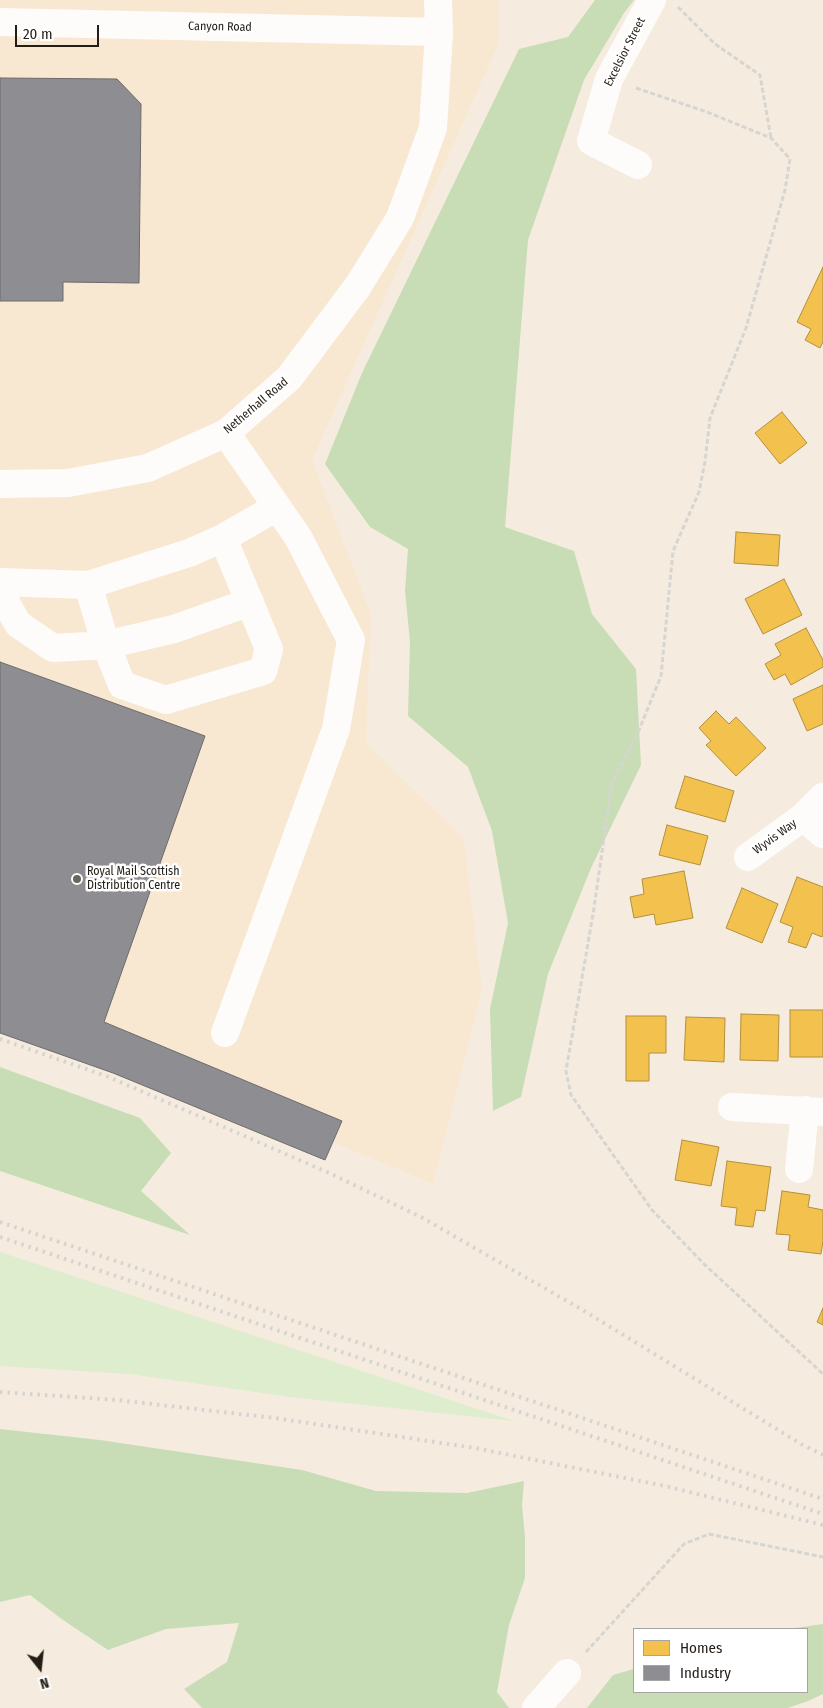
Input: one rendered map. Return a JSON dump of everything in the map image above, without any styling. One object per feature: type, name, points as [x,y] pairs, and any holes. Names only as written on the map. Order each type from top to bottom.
[{"type":"street","points":[[438,0],[439,32]]},
{"type":"street","name":"Excelsior Street","points":[[638,165],[592,140],[609,79],[664,2]]},
{"type":"street","name":"Canyon Road","points":[[0,22],[439,32]]},
{"type":"street","name":"Netherhall Road","points":[[0,484],[68,483],[148,468],[226,433],[290,378],[358,286],[400,218],[434,128],[439,32]]},
{"type":"street","points":[[225,1033],[336,730],[351,640],[298,537],[226,433]]},
{"type":"street","points":[[0,582],[88,585],[188,554],[223,538],[277,507]]},
{"type":"street","points":[[88,585],[106,645],[122,685],[166,700],[263,671],[269,649],[223,538]]},
{"type":"street","points":[[0,592],[18,624],[53,648],[106,645],[174,629],[250,602]]},
{"type":"street","name":"Wyvis Way","points":[[748,856],[813,825],[823,798]]},
{"type":"street","points":[[732,1107],[814,1111],[799,1169]]},
{"type":"street","points":[[536,1708],[567,1673]]},
{"type":"path","points":[[664,2],[715,44],[760,75],[771,138]]},
{"type":"path","points":[[609,79],[707,112],[771,138],[790,159],[785,190],[746,328],[710,418],[706,462],[699,492],[673,551],[661,676],[637,735],[612,782],[594,908],[566,1071],[571,1095],[652,1210],[704,1264],[823,1374]]},
{"type":"path","points":[[567,1673],[684,1544],[709,1534],[823,1557]]},
{"type":"shaded area","points":[[0,0],[498,0],[498,45],[312,460],[371,614],[366,743],[464,839],[482,990],[433,1184],[113,1051],[0,1015]]},
{"type":"green space","points":[[595,0],[634,0],[624,13],[584,80],[528,240],[505,527],[574,551],[592,614],[636,669],[641,765],[591,868],[548,974],[521,1097],[493,1111],[490,1009],[508,923],[492,831],[468,767],[408,716],[410,642],[405,591],[408,549],[370,527],[325,464],[362,373],[519,49],[568,37]]},
{"type":"green space","points":[[0,1067],[140,1118],[171,1153],[141,1191],[190,1235],[0,1171]]},
{"type":"green space","points":[[0,1252],[514,1421],[290,1397],[130,1374],[0,1366]]},
{"type":"green space","points":[[0,1429],[100,1440],[302,1470],[376,1491],[467,1493],[524,1481],[522,1505],[525,1537],[525,1578],[509,1625],[497,1692],[509,1708],[202,1708],[184,1689],[227,1662],[239,1623],[166,1629],[108,1650],[30,1595],[0,1602]]},
{"type":"green space","points":[[823,1624],[823,1694],[808,1701],[788,1708],[587,1708],[613,1675],[633,1669],[633,1693],[808,1693],[808,1628],[795,1628]]},
{"type":"building: Homes","points":[[823,267],[823,342],[820,348],[805,340],[811,329],[797,322]]},
{"type":"building: Homes","points":[[782,412],[807,443],[780,464],[755,433]]},
{"type":"building: Homes","points":[[736,532],[780,535],[778,566],[734,563]]},
{"type":"building: Homes","points":[[784,579],[802,615],[763,634],[745,599]]},
{"type":"building: Homes","points":[[806,628],[823,660],[823,667],[791,685],[785,674],[774,680],[765,664],[781,655],[775,644]]},
{"type":"building: Homes","points":[[823,685],[823,724],[807,731],[793,699]]},
{"type":"building: Homes","points":[[716,711],[729,724],[736,717],[766,748],[736,776],[706,745],[711,741],[699,728]]},
{"type":"building: Homes","points":[[685,776],[734,791],[725,822],[675,808]]},
{"type":"building: Homes","points":[[667,825],[708,836],[700,865],[659,855]]},
{"type":"building: Homes","points":[[684,871],[693,918],[656,925],[654,914],[634,918],[630,897],[644,894],[642,879]]},
{"type":"building: Homes","points":[[797,877],[823,887],[823,935],[822,937],[812,933],[806,948],[788,942],[793,927],[780,922]]},
{"type":"building: Homes","points":[[742,888],[778,904],[762,943],[726,928]]},
{"type":"building: Homes","points":[[790,1010],[823,1010],[823,1057],[790,1057]]},
{"type":"building: Homes","points":[[741,1014],[779,1015],[778,1061],[740,1060]]},
{"type":"building: Homes","points":[[626,1016],[666,1016],[666,1053],[649,1053],[649,1081],[626,1081]]},
{"type":"building: Homes","points":[[686,1017],[725,1018],[724,1062],[684,1060]]},
{"type":"building: Homes","points":[[682,1140],[719,1147],[711,1186],[675,1180]]},
{"type":"building: Homes","points":[[727,1161],[771,1167],[765,1211],[756,1210],[753,1227],[735,1225],[737,1208],[721,1206]]},
{"type":"building: Homes","points":[[782,1191],[810,1195],[808,1207],[823,1210],[821,1254],[788,1250],[790,1235],[776,1234]]},
{"type":"building: Homes","points":[[823,1308],[823,1325],[817,1322]]},
{"type":"building: Industry","points":[[0,78],[117,79],[141,104],[139,283],[63,282],[63,301],[0,301]]},
{"type":"building: Industry","name":"Royal Mail Scottish Distribution Centre","points":[[0,662],[205,736],[104,1022],[342,1121],[325,1160],[113,1073],[0,1033]]},
{"type":"railway","points":[[0,1039],[109,1077],[327,1172],[421,1217],[586,1312],[801,1444],[823,1455]]},
{"type":"railway","points":[[0,1222],[823,1499]]},
{"type":"railway","points":[[0,1237],[823,1514]]},
{"type":"railway","points":[[0,1392],[117,1400],[275,1418],[475,1448],[665,1486],[823,1525]]},
{"type":"place","name":"Royal Mail Scottish Distribution Centre","points":[[77,879]]}]
